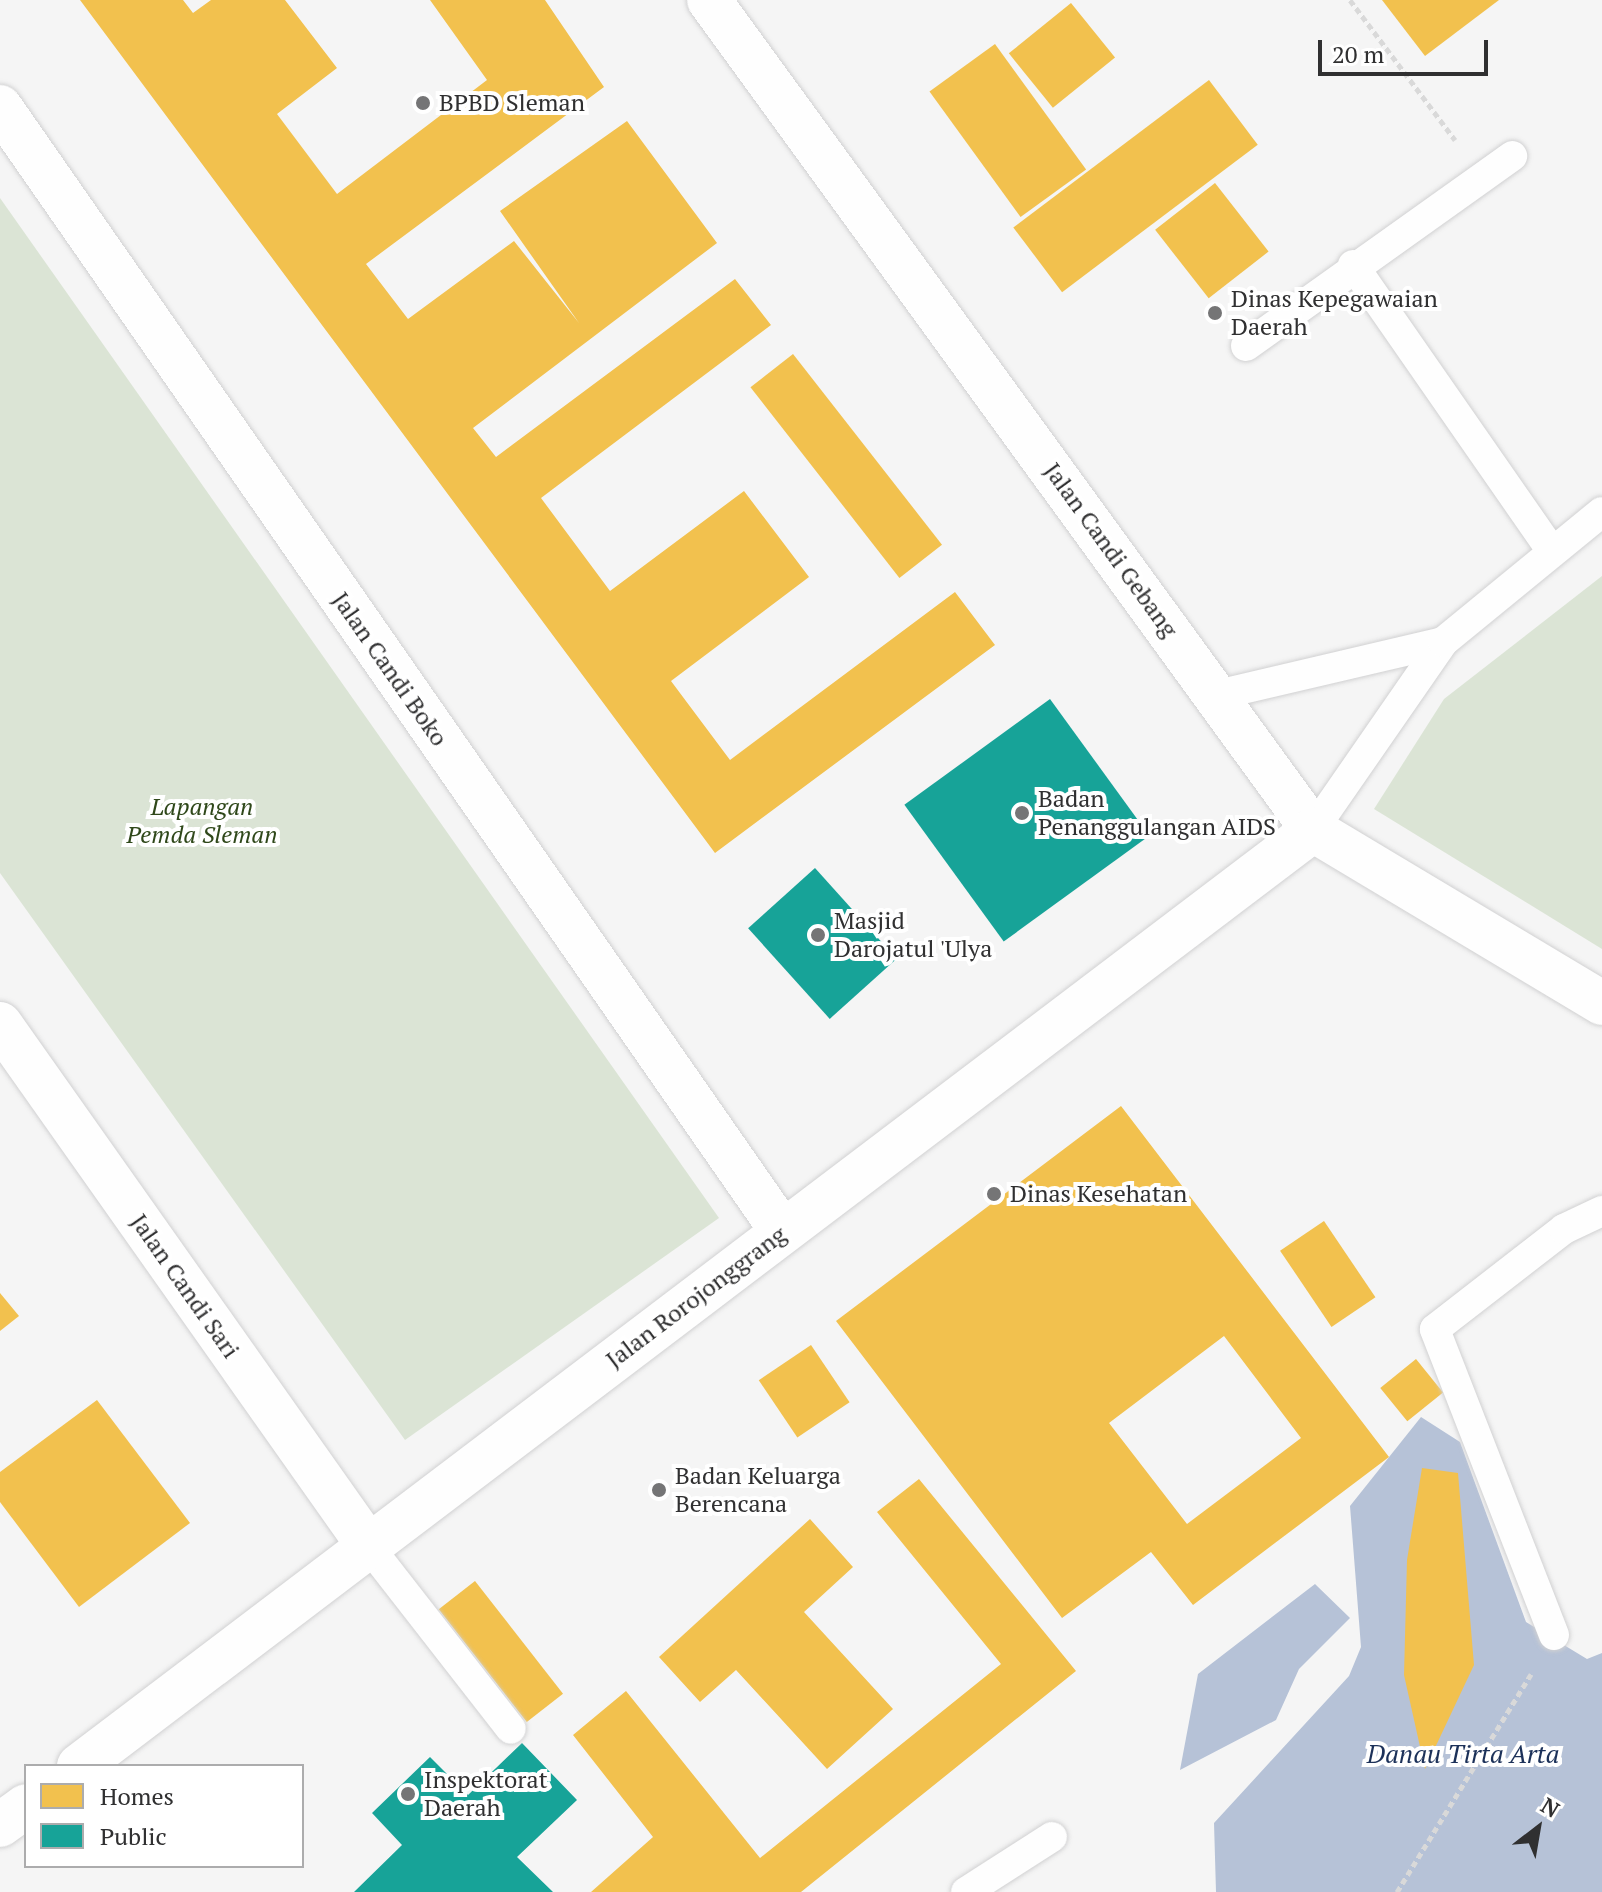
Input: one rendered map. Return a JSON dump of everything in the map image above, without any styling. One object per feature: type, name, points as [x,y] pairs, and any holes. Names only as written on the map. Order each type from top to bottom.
[{"type":"street","name":"Jalan Candi Gebang","points":[[709,0],[1313,830],[1602,1003]]},
{"type":"street","name":"Jalan Candi Boko","points":[[0,107],[782,1231]]},
{"type":"street","name":"Jalan Rorojonggrang","points":[[82,1764],[1313,830]]},
{"type":"street","name":"Jalan Candi Sari","points":[[0,1024],[370,1548]]},
{"type":"street","points":[[0,1825],[24,1807]]},
{"type":"lane","points":[[1246,346],[1353,265],[1512,156]]},
{"type":"lane","points":[[1353,265],[1551,550]]},
{"type":"lane","points":[[1313,830],[1443,642],[1551,550],[1602,512]]},
{"type":"lane","points":[[1217,695],[1443,642]]},
{"type":"lane","points":[[1554,1635],[1435,1329],[1564,1229],[1602,1211]]},
{"type":"lane","points":[[370,1548],[511,1729]]},
{"type":"lane","points":[[966,1892],[1052,1837]]},
{"type":"path","points":[[1350,0],[1482,176]]},
{"type":"path","points":[[1397,1892],[1554,1635]]},
{"type":"green space","name":"Lapangan Pemda Sleman","points":[[0,198],[719,1218],[405,1440],[0,873]]},
{"type":"green space","points":[[1602,576],[1602,949],[1374,809],[1444,699]]},
{"type":"water","name":"Danau Tirta Arta","points":[[1421,1417],[1460,1442],[1526,1622],[1587,1659],[1602,1653],[1602,1892],[1216,1892],[1214,1823],[1349,1676],[1361,1647],[1350,1506]]},
{"type":"water","points":[[1315,1584],[1350,1618],[1299,1669],[1276,1720],[1180,1770],[1198,1674]]},
{"type":"building: Homes","points":[[80,0],[183,0],[193,13],[211,0],[285,0],[337,68],[277,114],[337,194],[487,80],[430,0],[545,0],[604,87],[366,264],[408,319],[514,241],[579,323],[500,211],[627,121],[717,243],[473,428],[496,457],[735,279],[771,325],[541,498],[610,591],[744,491],[809,577],[671,681],[730,760],[955,592],[995,645],[715,853]]},
{"type":"building: Homes","points":[[1382,0],[1499,0],[1425,56]]},
{"type":"building: Homes","points":[[1071,3],[1115,57],[1053,108],[1009,53]]},
{"type":"building: Homes","points":[[995,44],[1086,169],[1021,217],[929,92]]},
{"type":"building: Homes","points":[[1209,80],[1258,145],[1062,292],[1013,227]]},
{"type":"building: Homes","points":[[1215,183],[1269,252],[1209,298],[1155,230]]},
{"type":"building: Homes","points":[[793,354],[942,545],[899,578],[750,387]]},
{"type":"building: Homes","points":[[1121,1106],[1389,1457],[1193,1605],[1151,1552],[1062,1618],[836,1321]],"holes":[[[1224,1336],[1301,1438],[1187,1524],[1109,1423]]]},
{"type":"building: Homes","points":[[1324,1221],[1375,1297],[1332,1327],[1280,1251]]},
{"type":"building: Homes","points":[[0,1293],[19,1316],[0,1331]]},
{"type":"building: Homes","points":[[811,1345],[850,1402],[797,1437],[759,1380]]},
{"type":"building: Homes","points":[[1416,1359],[1443,1392],[1407,1421],[1380,1388]]},
{"type":"building: Homes","points":[[97,1400],[190,1523],[79,1607],[0,1502],[0,1472]]},
{"type":"building: Homes","points":[[1422,1468],[1458,1473],[1474,1665],[1425,1769],[1404,1675],[1407,1560]]},
{"type":"building: Homes","points":[[919,1479],[1076,1671],[801,1892],[591,1892],[653,1837],[573,1735],[626,1691],[760,1858],[1001,1664],[877,1512]]},
{"type":"building: Homes","points":[[810,1519],[853,1567],[804,1612],[893,1709],[827,1769],[736,1670],[700,1702],[659,1657]]},
{"type":"building: Homes","points":[[475,1581],[563,1694],[527,1722],[439,1609]]},
{"type":"building: Public","points":[[1050,699],[1149,836],[1004,942],[904,805]]},
{"type":"building: Public","points":[[815,868],[897,959],[830,1019],[748,928]]},
{"type":"building: Public","points":[[522,1743],[577,1800],[517,1857],[553,1892],[354,1892],[402,1845],[372,1813],[430,1757],[468,1795]]},
{"type":"place","name":"BPBD Sleman","points":[[423,103]]},
{"type":"place","name":"Dinas Kepegawaian Daerah","points":[[1215,313]]},
{"type":"place","name":"Badan Penanggulangan AIDS","points":[[1022,813]]},
{"type":"place","name":"Masjid Darojatul 'Ulya","points":[[818,935]]},
{"type":"place","name":"Dinas Kesehatan","points":[[994,1194]]},
{"type":"place","name":"Badan Keluarga Berencana","points":[[659,1490]]},
{"type":"place","name":"Inspektorat Daerah","points":[[408,1794]]}]
